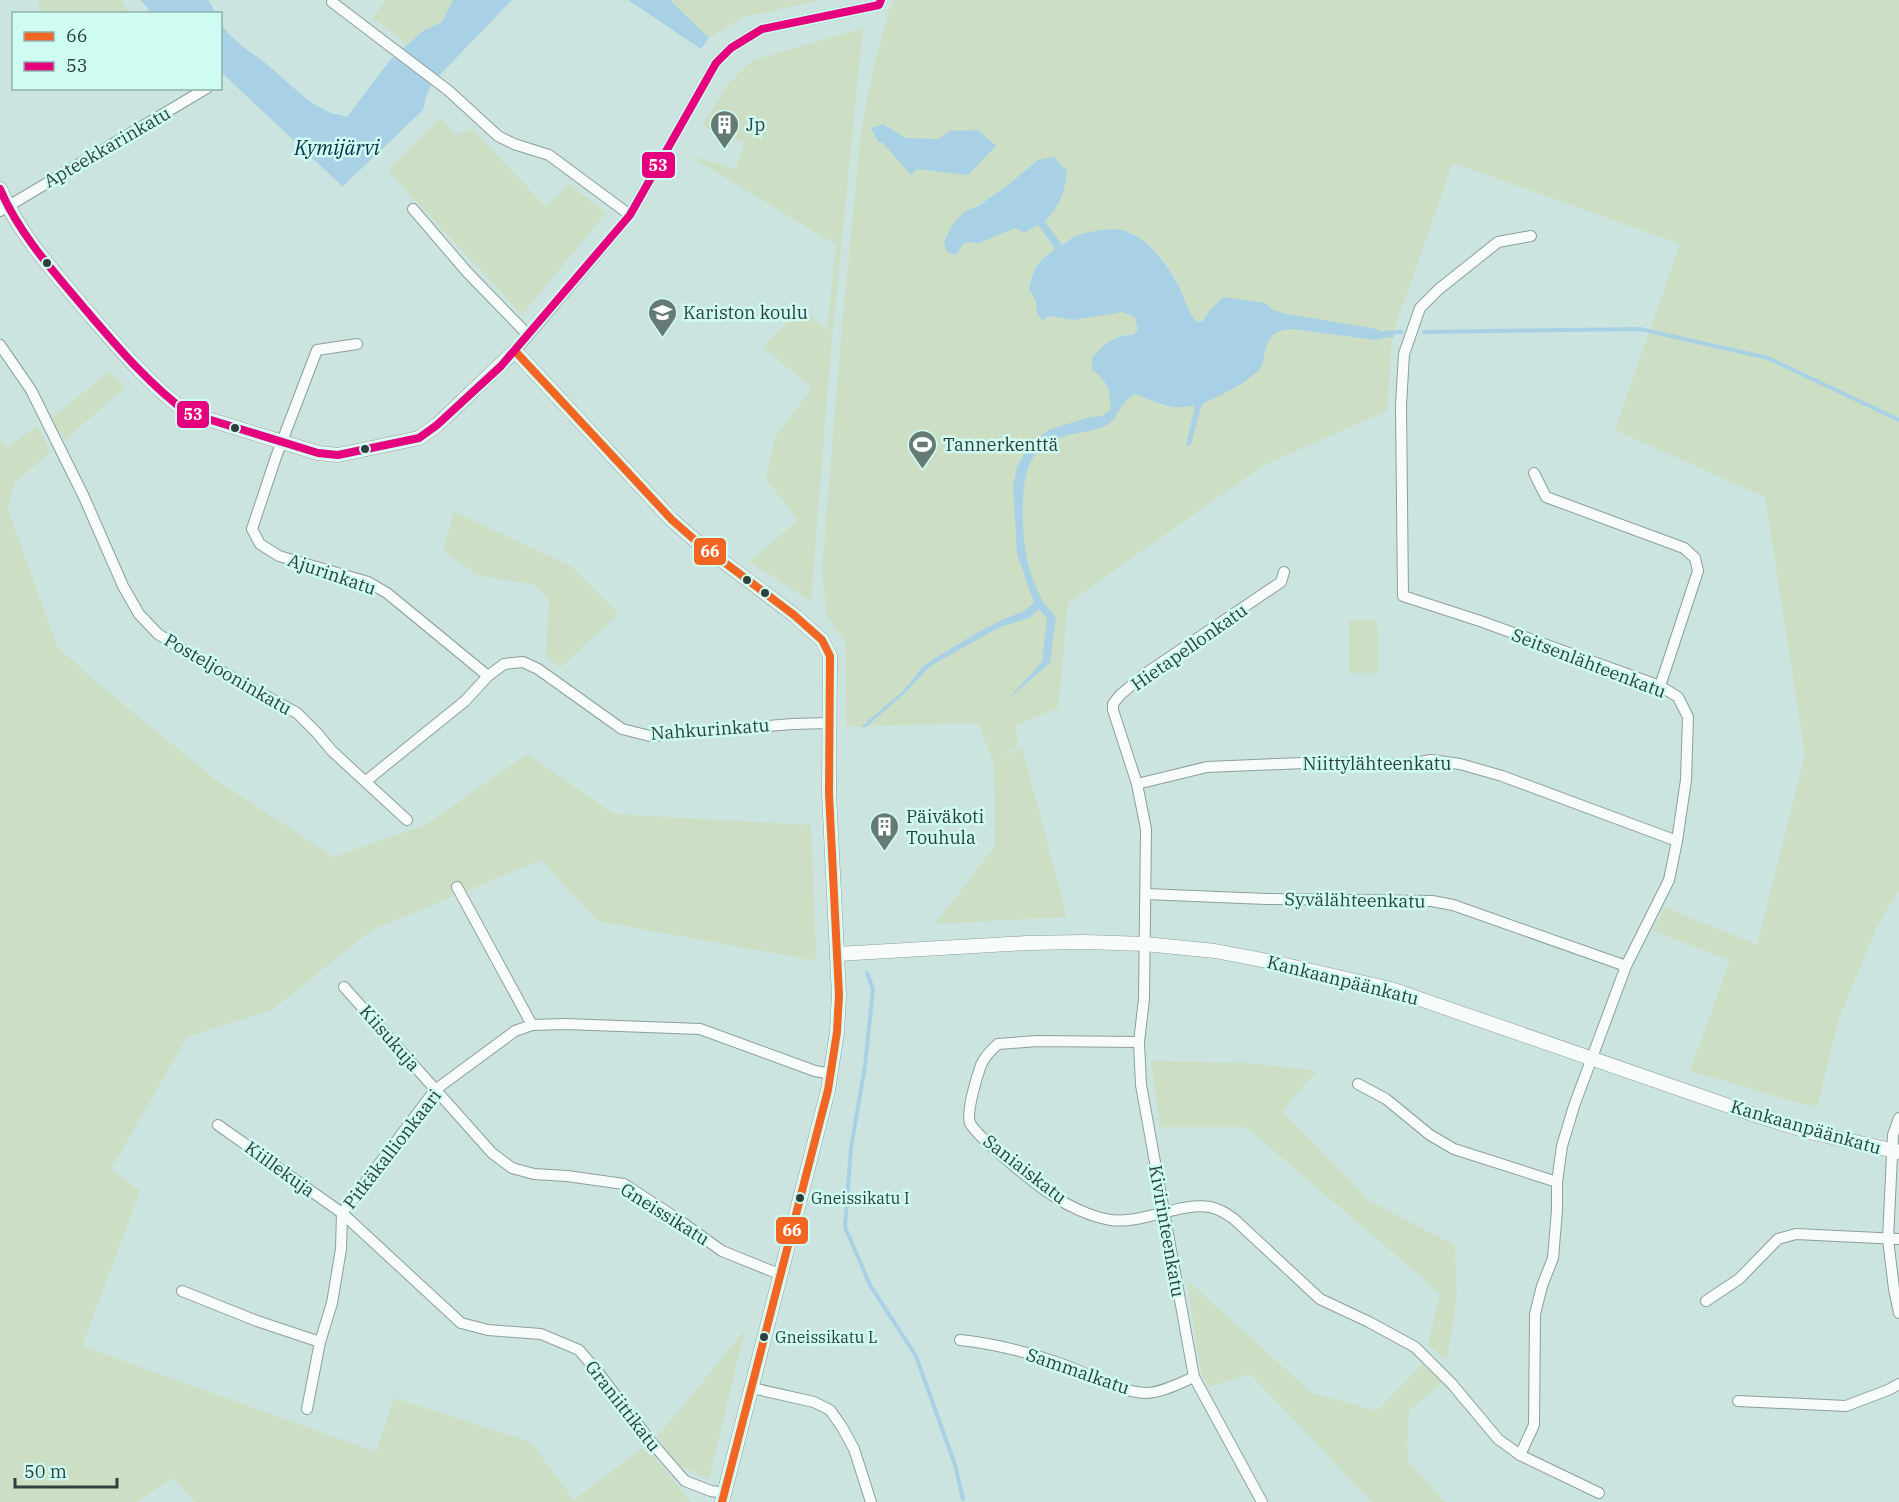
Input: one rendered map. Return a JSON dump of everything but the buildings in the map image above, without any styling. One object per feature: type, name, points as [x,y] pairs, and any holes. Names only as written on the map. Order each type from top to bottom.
[{"type":"street","points":[[0,189],[4,208],[63,282],[121,351],[174,403],[188,413],[318,453],[338,455],[419,438],[437,426],[515,351],[630,215],[716,63],[731,48],[762,29],[879,5],[881,0]]},
{"type":"street","points":[[332,2],[449,91],[498,136],[514,144],[549,155],[630,215]]},
{"type":"street","name":"Apteekkarinkatu","points":[[4,208],[204,90]]},
{"type":"street","points":[[413,209],[467,272],[528,335]]},
{"type":"street","name":"Seitsenlähteenkatu","points":[[1520,1455],[1534,1425],[1535,1314],[1553,1258],[1557,1182],[1562,1146],[1574,1106],[1626,966],[1669,880],[1686,780],[1688,717],[1678,697],[1660,686],[1480,621],[1403,596],[1401,405],[1404,354],[1420,308],[1439,289],[1498,242],[1531,236]]},
{"type":"street","name":"Ajurinkatu","points":[[357,344],[317,350],[252,529],[260,544],[279,556],[368,582],[387,593],[488,676]]},
{"type":"street","name":"Posteljooninkatu","points":[[0,345],[31,390],[84,496],[123,586],[139,614],[158,634],[297,713],[332,752],[407,820]]},
{"type":"street","points":[[515,351],[672,520],[696,541],[794,615],[822,640],[830,656],[829,793],[839,1004],[837,1032],[831,1074],[724,1498]]},
{"type":"street","points":[[1534,473],[1546,496],[1684,548],[1695,558],[1698,571],[1660,686]]},
{"type":"street","name":"Hietapellonkatu","points":[[1144,944],[1146,829],[1137,784],[1118,729],[1113,704],[1120,694],[1145,674],[1281,582],[1284,572]]},
{"type":"street","name":"Nahkurinkatu","points":[[366,781],[465,701],[488,676],[504,664],[522,662],[538,669],[622,729],[650,736],[830,723]]},
{"type":"street","name":"Niittylähteenkatu","points":[[1137,784],[1207,767],[1328,762],[1402,765],[1431,760],[1460,764],[1502,776],[1677,841]]},
{"type":"street","points":[[458,887],[532,1025]]},
{"type":"street","name":"Syvälähteenkatu","points":[[1146,894],[1266,899],[1432,901],[1464,909],[1626,966]]},
{"type":"street","name":"Kankaanpäänkatu","points":[[837,954],[1027,943],[1144,944],[1215,951],[1391,988],[1810,1132],[1896,1152]]},
{"type":"street","name":"Kivirinteenkatu","points":[[1144,944],[1144,999],[1139,1042],[1145,1114],[1194,1377],[1259,1501]]},
{"type":"street","name":"Kiisukuja","points":[[344,987],[435,1090]]},
{"type":"street","name":"Pitkäkallionkaari","points":[[307,1409],[320,1342],[332,1303],[338,1270],[342,1213],[435,1090],[515,1031],[532,1025],[565,1024],[700,1029],[815,1071],[831,1074]]},
{"type":"street","name":"Saniaiskatu","points":[[1139,1042],[1037,1041],[998,1044],[982,1064],[969,1113],[970,1122],[980,1136],[1052,1196],[1080,1210],[1110,1220],[1141,1219],[1165,1213]]},
{"type":"street","points":[[1358,1084],[1386,1099],[1430,1136],[1454,1149],[1557,1182]]},
{"type":"street","name":"Gneissikatu","points":[[435,1090],[492,1153],[512,1168],[534,1174],[624,1184],[722,1251],[779,1274]]},
{"type":"street","points":[[1899,1118],[1893,1135],[1896,1152],[1894,1289],[1899,1313]]},
{"type":"street","name":"Kiillekuja","points":[[218,1125],[342,1213]]},
{"type":"street","points":[[1165,1213],[1199,1206],[1221,1210],[1234,1219],[1320,1299],[1415,1347],[1452,1384],[1498,1439],[1520,1455],[1599,1493]]},
{"type":"street","name":"Graniittikatu","points":[[342,1213],[461,1323],[488,1330],[541,1334],[579,1350],[685,1481],[724,1498]]},
{"type":"street","points":[[1706,1301],[1739,1279],[1778,1239],[1796,1234],[1893,1239]]},
{"type":"street","points":[[182,1291],[257,1321],[320,1342]]},
{"type":"street","name":"Sammalkatu","points":[[960,1340],[995,1344],[1066,1366],[1125,1389],[1147,1393],[1174,1386],[1194,1377]]},
{"type":"street","points":[[1738,1401],[1846,1406],[1899,1384]]},
{"type":"street","points":[[752,1388],[813,1402],[830,1410],[842,1426],[854,1449],[871,1502]]},
{"type":"green space","points":[[121,0],[126,9],[125,12],[42,12],[37,1]]},
{"type":"green space","points":[[385,0],[453,0],[442,22],[423,31],[407,44],[373,18]]},
{"type":"green space","points":[[670,0],[822,0],[744,17],[709,38]]},
{"type":"green space","points":[[894,0],[1899,0],[1899,890],[1876,929],[1839,1019],[1817,1108],[1690,1071],[1730,960],[1653,931],[1665,907],[1757,945],[1805,755],[1765,497],[1615,430],[1680,244],[1453,163],[1392,336],[1387,411],[1264,465],[1068,603],[1058,708],[1015,726],[1019,745],[1002,758],[1022,747],[1067,917],[935,924],[995,846],[994,764],[978,723],[846,727],[846,644],[826,614],[822,568],[861,130],[873,70],[889,10]],"holes":[[[883,124],[905,138],[939,139],[978,130],[968,175],[917,169],[911,175],[883,143],[878,142],[877,137]],[[1038,160],[1045,221],[1062,245],[1085,234],[1103,230],[1128,232],[1149,246],[1167,265],[1197,322],[1203,321],[1210,310],[1265,303],[1273,310],[1287,314],[1376,329],[1391,336],[1376,340],[1291,329],[1283,330],[1269,340],[1262,365],[1168,408],[1136,394],[1128,397],[1110,396],[1104,378],[1092,370],[1123,334],[1133,335],[1138,330],[1135,317],[1122,312],[1074,320],[1047,316],[1044,321],[1037,313],[1036,301],[1055,249],[1038,225],[1015,228],[979,243],[965,242],[952,225],[969,210],[1002,190]]]},
{"type":"green space","points":[[863,28],[830,361],[811,601],[749,562],[798,520],[766,479],[775,437],[812,388],[763,347],[802,308],[827,330],[836,245],[688,155],[735,169],[745,143],[702,126],[728,84],[751,61]]},
{"type":"green space","points":[[441,118],[455,135],[473,129],[546,207],[569,184],[606,213],[522,315],[388,171]]},
{"type":"green space","points":[[108,372],[126,387],[65,440],[51,419]]},
{"type":"green space","points":[[37,426],[51,452],[14,483],[8,509],[57,646],[95,681],[216,780],[334,857],[425,825],[527,754],[614,814],[811,825],[816,961],[598,921],[541,860],[372,930],[272,1010],[187,1037],[111,1169],[140,1191],[82,1346],[376,1452],[394,1398],[531,1442],[574,1500],[645,1446],[691,1502],[195,1502],[174,1478],[136,1502],[0,1502],[0,439],[6,448]]},
{"type":"green space","points":[[454,512],[571,566],[619,614],[560,668],[546,657],[549,600],[535,585],[477,575],[443,550]]},
{"type":"green space","points":[[1349,620],[1373,620],[1378,627],[1378,673],[1349,673]]},
{"type":"green space","points":[[1151,1061],[1251,1063],[1317,1071],[1282,1111],[1369,1201],[1455,1245],[1457,1296],[1447,1360],[1428,1345],[1440,1293],[1246,1127],[1160,1127]]},
{"type":"green space","points":[[1187,1280],[1312,1393],[1377,1411],[1422,1364],[1442,1383],[1409,1411],[1407,1462],[1446,1502],[1372,1502],[1250,1374],[1208,1387],[1201,1373]]},
{"type":"green space","points":[[745,1330],[709,1479],[679,1465],[657,1437]]},
{"type":"water","points":[[141,0],[208,0],[215,12],[150,12]]},
{"type":"water","name":"Kymijärvi","points":[[453,0],[512,0],[433,82],[426,96],[423,110],[343,186],[343,197],[222,81],[222,25],[236,41],[305,97],[331,113],[347,117],[391,59],[423,31],[442,22]]},
{"type":"water","points":[[628,0],[670,0],[709,38],[701,49]]},
{"type":"water","points":[[883,124],[905,138],[939,139],[949,131],[978,130],[996,146],[968,175],[917,169],[911,175],[883,143],[878,142],[871,128]]},
{"type":"water","points":[[1054,157],[1067,171],[1066,179],[1058,204],[1045,221],[1062,245],[1078,235],[1103,230],[1123,230],[1136,236],[1151,248],[1174,277],[1188,309],[1197,322],[1203,321],[1210,310],[1224,297],[1265,303],[1273,310],[1287,314],[1376,329],[1392,336],[1376,340],[1291,329],[1276,333],[1267,344],[1263,364],[1258,371],[1235,388],[1202,404],[1191,444],[1186,446],[1195,405],[1172,407],[1136,394],[1126,401],[1114,419],[1105,426],[1067,435],[1052,442],[1034,456],[1029,464],[1024,487],[1023,513],[1025,547],[1031,574],[1042,600],[1056,618],[1050,663],[1008,699],[1042,662],[1047,618],[1039,609],[1029,618],[1000,627],[929,667],[906,692],[866,727],[861,727],[904,690],[924,665],[973,635],[1024,611],[1034,603],[1017,554],[1013,487],[1017,467],[1028,447],[1048,430],[1090,417],[1102,416],[1111,409],[1107,386],[1102,378],[1092,370],[1092,357],[1110,341],[1120,336],[1133,335],[1138,330],[1135,317],[1122,312],[1074,320],[1048,316],[1043,321],[1037,313],[1036,301],[1029,289],[1037,266],[1055,249],[1038,225],[1024,233],[1015,228],[979,243],[965,242],[956,255],[947,252],[944,242],[952,225],[964,212],[978,206],[1003,189],[1038,160]]},
{"type":"pier","points":[[222,73],[343,187],[343,197],[222,81]]},
{"type":"waterway","points":[[1424,332],[1640,329],[1768,358],[1899,420]]},
{"type":"waterway","points":[[1392,336],[1384,333],[1401,332]]},
{"type":"waterway","points":[[867,973],[873,989],[865,1066],[851,1148],[845,1227],[870,1285],[916,1356],[955,1465],[963,1499]]},
{"type":"transit line","name":"53","points":[[0,189],[17,222],[61,281],[134,364],[188,413],[318,453],[338,455],[419,438],[437,425],[501,366],[630,215],[716,63],[731,48],[762,29],[879,5],[881,0]]},
{"type":"transit line","name":"66","points":[[515,351],[672,520],[696,541],[794,615],[822,640],[830,656],[829,793],[839,995],[837,1032],[828,1090],[722,1502]]},
{"type":"place","name":"Jp","points":[[725,150]]},
{"type":"place","name":"Kariston koulu","points":[[662,338]]},
{"type":"place","name":"Tannerkenttä","points":[[922,470]]},
{"type":"place","name":"Päiväkoti Touhula","points":[[885,852]]},
{"type":"place","name":"Gneissikatu I","points":[[800,1198]]},
{"type":"place","name":"Gneissikatu L","points":[[764,1337]]}]
